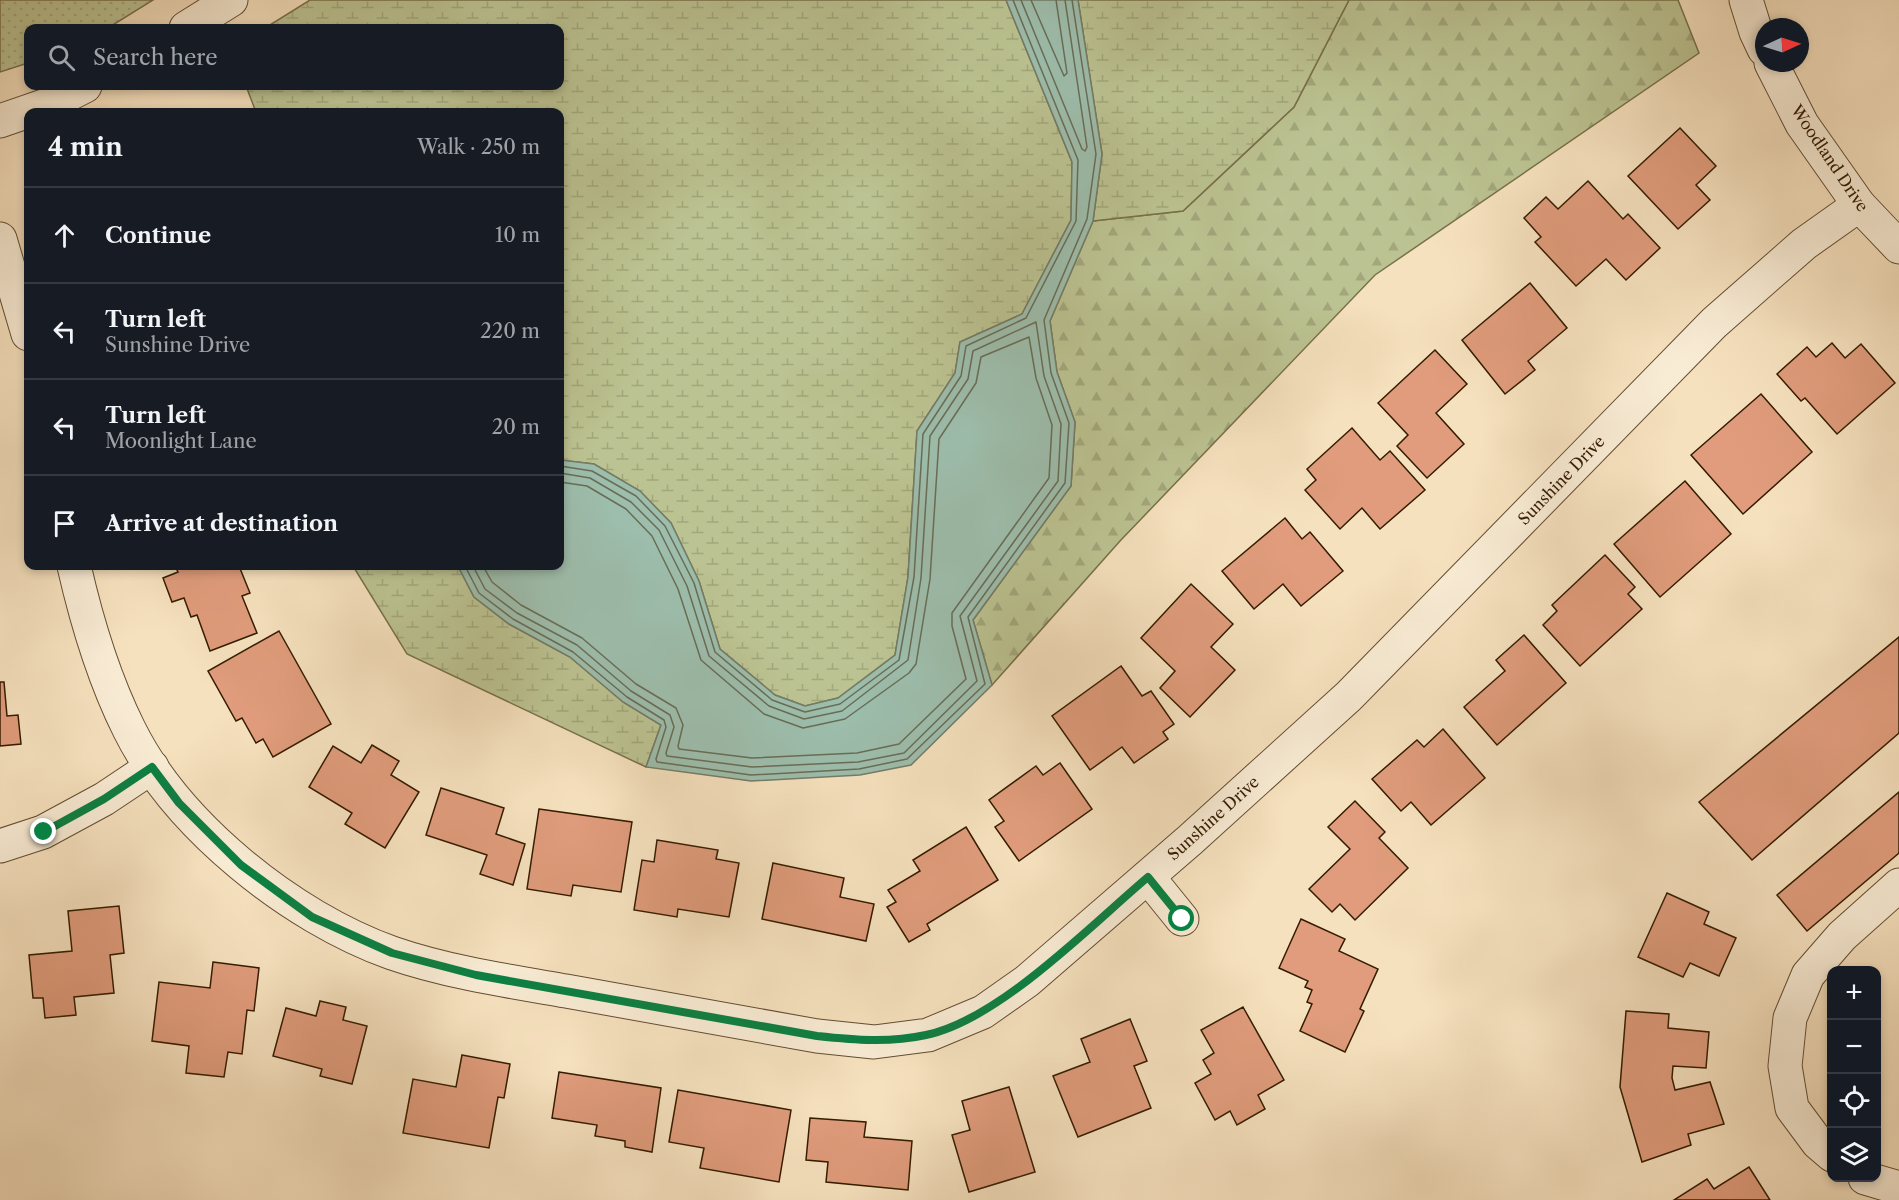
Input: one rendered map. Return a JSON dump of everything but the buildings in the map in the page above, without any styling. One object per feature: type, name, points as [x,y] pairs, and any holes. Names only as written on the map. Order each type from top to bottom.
[{"type":"street","points":[[192,24],[231,0]]},
{"type":"street","points":[[1746,0],[1755,29]]},
{"type":"street","name":"Woodland Drive","points":[[1776,72],[1802,124],[1859,205],[1899,246]]},
{"type":"street","points":[[38,108],[77,90]]},
{"type":"street","points":[[0,121],[24,113]]},
{"type":"street","name":"Sunshine Drive","points":[[75,570],[95,651],[130,731],[152,767],[179,803],[241,865],[312,917],[392,953],[476,975],[817,1036],[873,1042],[928,1035],[983,1012],[1027,981],[1148,877],[1349,696],[1714,323],[1804,244],[1859,205]]},
{"type":"street","points":[[0,239],[24,320]]},
{"type":"street","points":[[0,846],[44,832],[104,799],[152,767]]},
{"type":"street","points":[[1148,877],[1182,919]]},
{"type":"street","points":[[1827,1151],[1818,1143],[1792,1108],[1785,1066],[1790,1018],[1808,975],[1842,936],[1899,885]]},
{"type":"street","points":[[1879,1182],[1899,1188]]},
{"type":"green space","points":[[0,0],[153,0],[114,24],[24,24],[24,64],[0,72]]},
{"type":"green space","points":[[310,0],[1006,0],[1072,162],[1071,220],[1022,314],[960,342],[955,373],[917,431],[908,577],[895,655],[838,698],[805,706],[775,695],[720,649],[699,581],[671,523],[640,491],[594,464],[564,460],[564,108],[254,108],[248,90],[564,90],[564,24],[271,24]]},
{"type":"green space","points":[[1078,0],[1349,0],[1294,107],[1183,211],[1093,221],[1102,154]]},
{"type":"green space","points":[[1349,0],[1678,0],[1699,53],[1375,275],[1120,541],[992,685],[973,620],[1071,486],[1075,422],[1057,372],[1050,321],[1093,221],[1183,211],[1294,107]]},
{"type":"green space","points":[[355,570],[460,570],[474,597],[509,624],[570,657],[623,702],[661,725],[646,767],[407,654]]},
{"type":"water","points":[[1006,0],[1078,0],[1102,154],[1093,221],[1050,321],[1057,372],[1075,422],[1071,486],[973,620],[992,685],[911,765],[860,775],[751,781],[646,767],[661,725],[623,702],[570,657],[509,624],[474,597],[460,570],[564,570],[564,460],[594,464],[640,491],[671,523],[699,581],[720,649],[775,695],[805,706],[838,698],[895,655],[908,577],[917,431],[955,373],[960,342],[1022,314],[1071,220],[1072,162]]},
{"type":"route","points":[[44,832],[104,799],[152,767],[179,803],[241,865],[312,917],[392,953],[476,975],[817,1036],[873,1042],[928,1035],[983,1012],[1027,981],[1148,877],[1182,919]]}]
